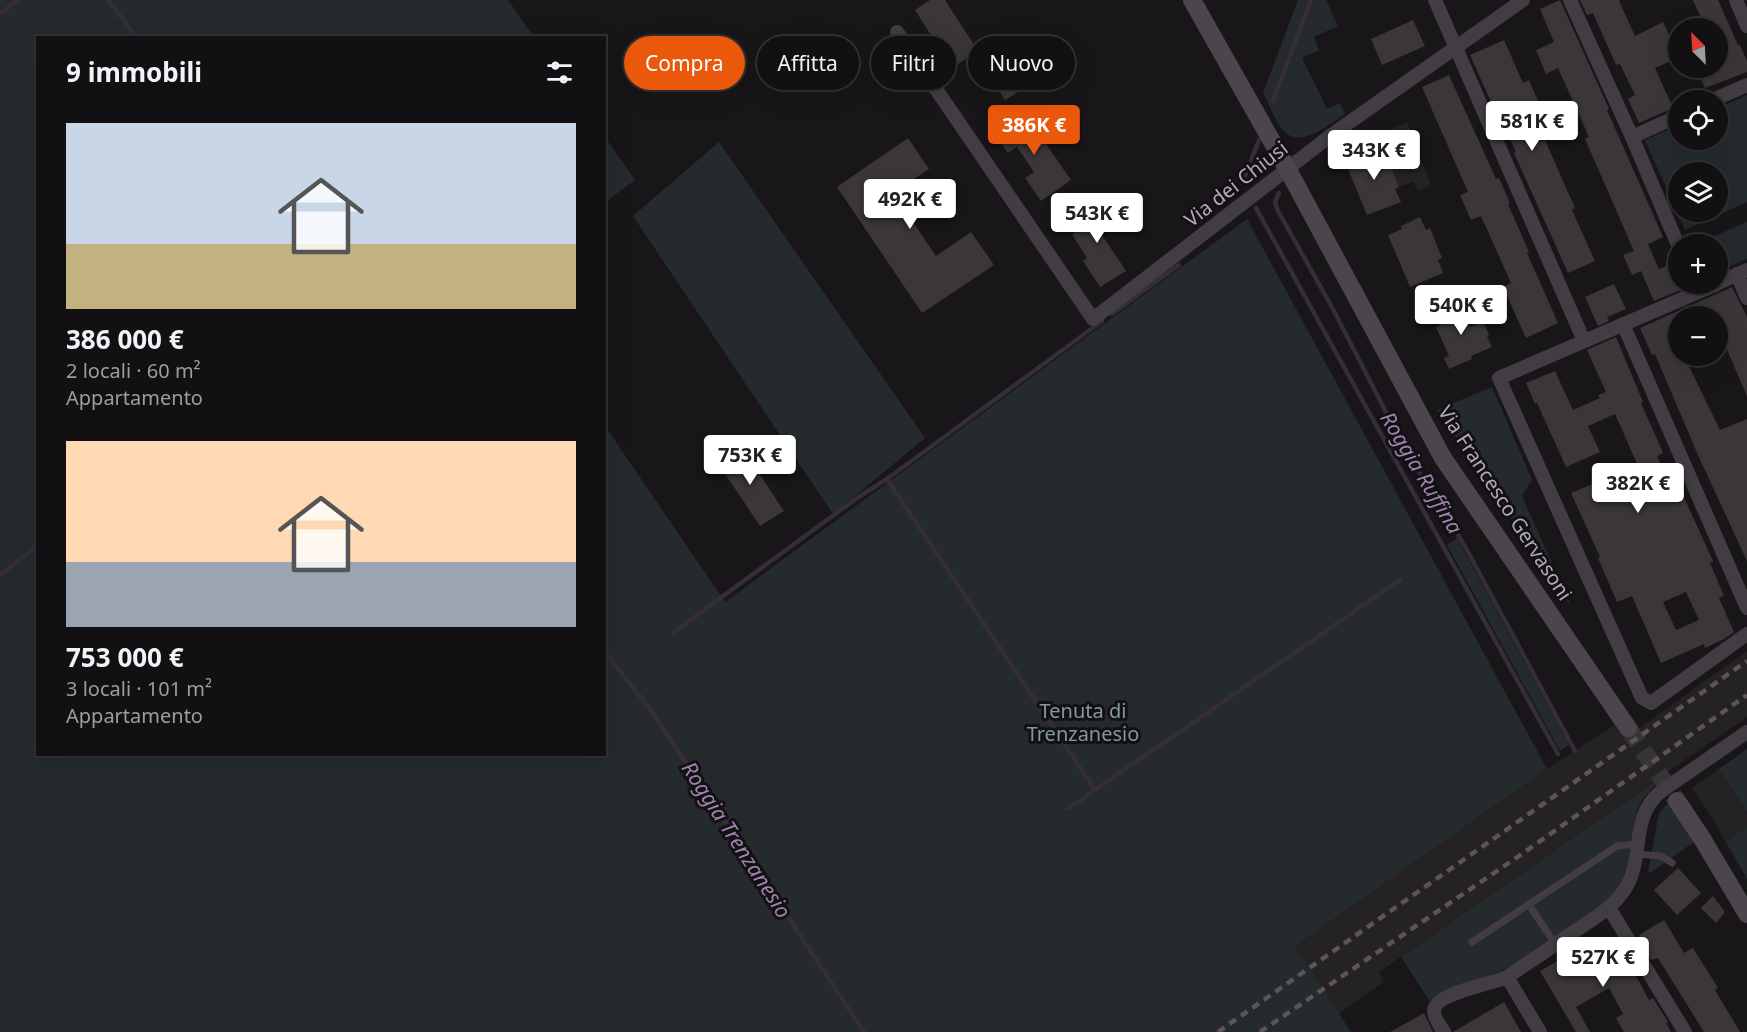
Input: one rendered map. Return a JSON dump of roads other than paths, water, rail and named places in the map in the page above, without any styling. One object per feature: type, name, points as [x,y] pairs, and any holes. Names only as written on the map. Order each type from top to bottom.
[{"type":"street","name":"Via Francesco Gervasoni","points":[[1192,0],[1287,168],[1443,458],[1628,728]]},
{"type":"street","points":[[1435,0],[1584,341]]},
{"type":"street","name":"Via dei Chiusi","points":[[897,32],[1093,319],[1330,136],[1523,0]]},
{"type":"street","points":[[1570,0],[1673,234]]},
{"type":"street","points":[[1736,0],[1747,26]]},
{"type":"street","points":[[1728,93],[1747,85]]},
{"type":"street","points":[[1632,137],[1668,121]]},
{"type":"street","points":[[1728,278],[1742,272],[1747,298]]},
{"type":"street","points":[[1685,294],[1623,324],[1499,378],[1536,473],[1642,698],[1651,703],[1747,634]]},
{"type":"street","points":[[1623,324],[1747,608]]},
{"type":"street","points":[[1444,1032],[1434,1013],[1434,1007],[1439,1002],[1450,995],[1507,977],[1609,908],[1625,888],[1631,876],[1642,818],[1651,800],[1747,732]]},
{"type":"street","points":[[1677,801],[1747,914]]},
{"type":"street","points":[[1609,908],[1685,1032]]},
{"type":"street","points":[[1507,977],[1540,1032]]},
{"type":"lane","points":[[1472,942],[1617,846],[1662,856],[1672,863]]},
{"type":"lane","points":[[1529,905],[1556,945]]},
{"type":"waterway","points":[[0,14],[18,0]]},
{"type":"waterway","name":"Roggia Trenzanesio","points":[[108,0],[135,36]]},
{"type":"waterway","points":[[1273,101],[1311,0]]},
{"type":"waterway","points":[[1242,183],[1259,140]]},
{"type":"waterway","name":"Roggia Ruffina","points":[[1279,193],[1275,202],[1277,209],[1334,311],[1408,455],[1468,552],[1575,751]]},
{"type":"waterway","points":[[1256,208],[1558,754]]},
{"type":"waterway","points":[[1112,314],[1179,265]]},
{"type":"waterway","points":[[1095,790],[887,479],[1102,321]]},
{"type":"waterway","points":[[674,632],[857,498],[887,479]]},
{"type":"waterway","points":[[0,575],[36,547]]},
{"type":"waterway","points":[[1069,808],[1400,580]]},
{"type":"waterway","name":"Roggia Trenzanesio","points":[[606,654],[651,710],[864,1032]]},
{"type":"tunnel","points":[[1628,728],[1677,801]]},
{"type":"railway","points":[[1218,1032],[1747,661]]},
{"type":"railway","points":[[1260,1032],[1519,856],[1747,695]]},
{"type":"park label","name":"Tenuta di Trenzanesio","points":[[1083,722]]}]
